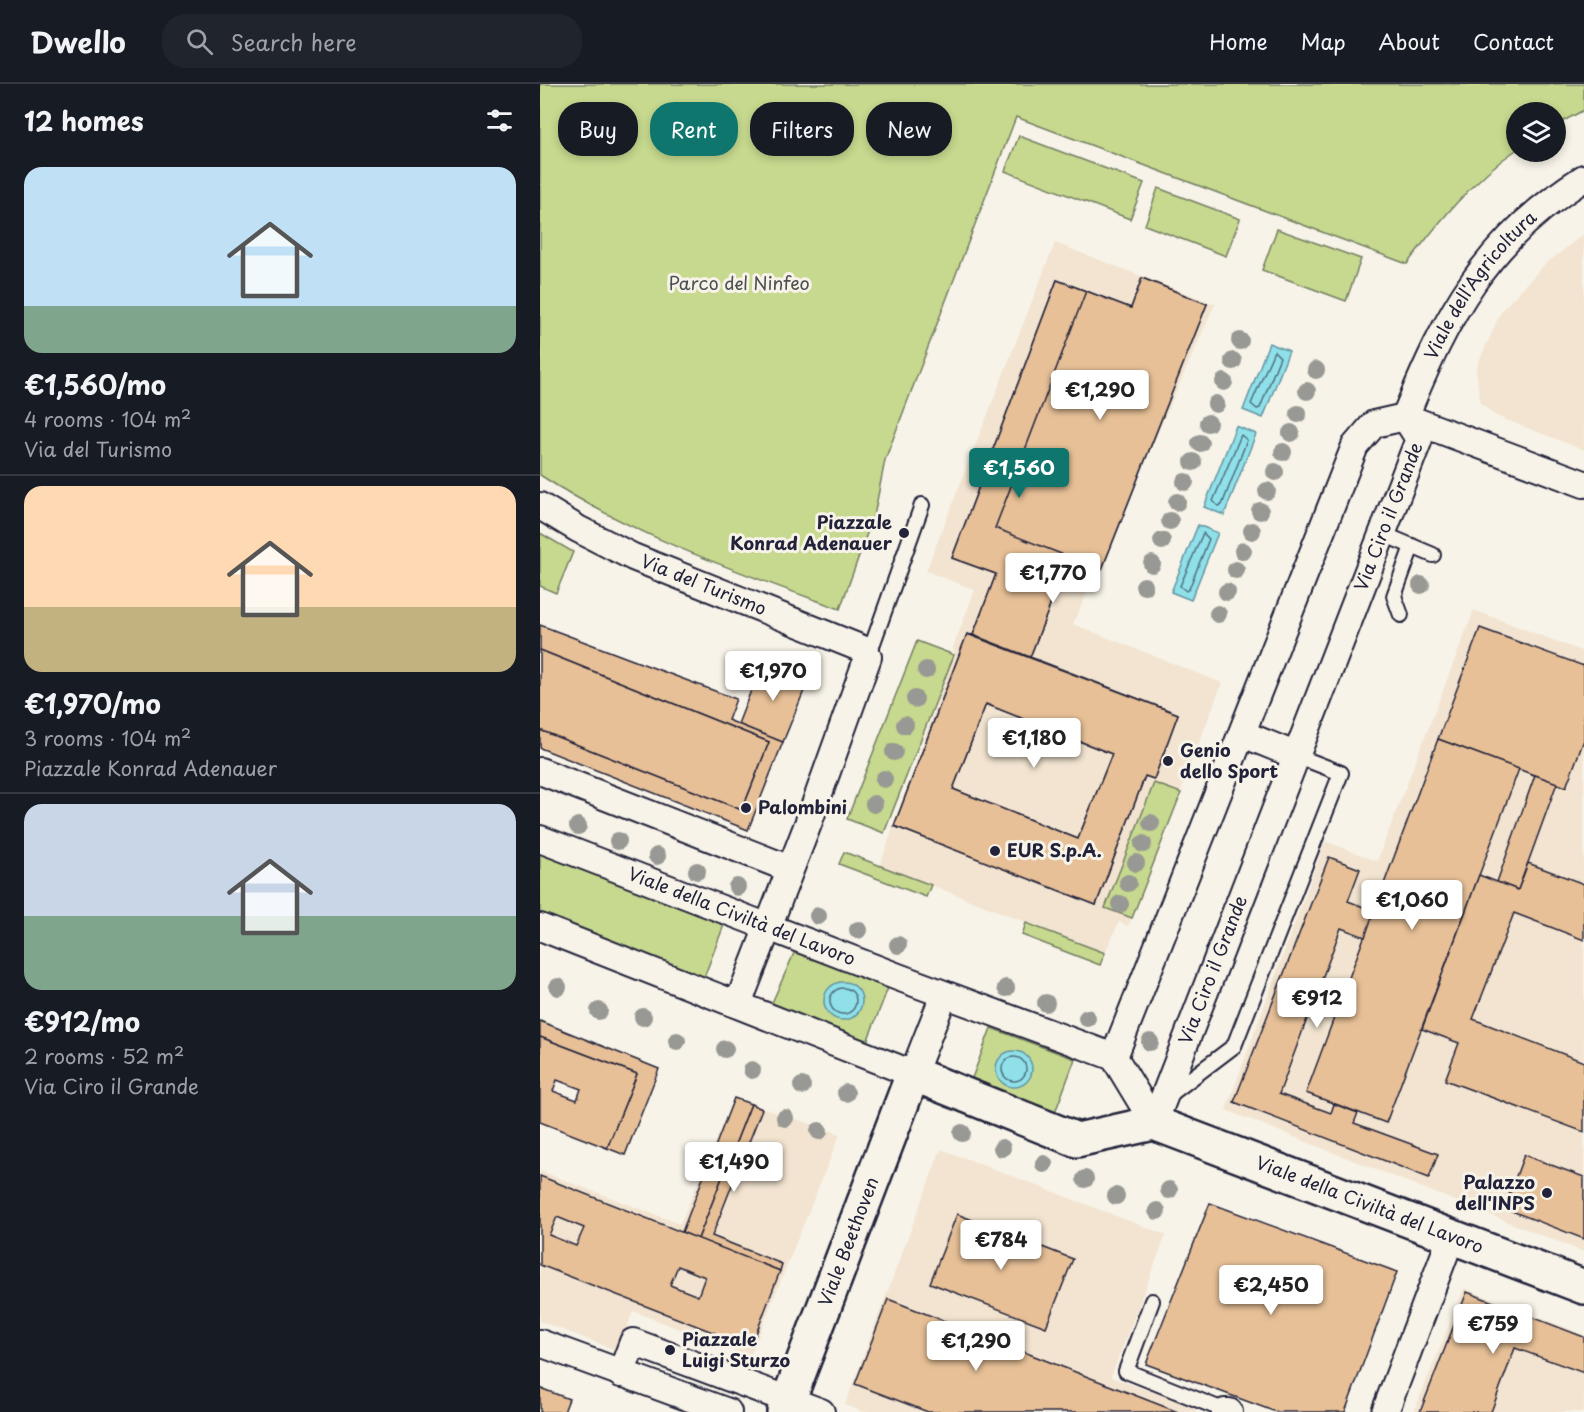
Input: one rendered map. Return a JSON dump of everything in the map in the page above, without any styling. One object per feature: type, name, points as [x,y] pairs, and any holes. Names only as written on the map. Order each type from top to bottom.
[{"type":"street","name":"Viale dell'Agricoltura","points":[[1405,417],[1435,345],[1476,276],[1520,226],[1584,178]]},
{"type":"street","points":[[1405,417],[1584,484]]},
{"type":"street","name":"Via Ciro il Grande","points":[[1114,1057],[1355,446],[1374,424],[1405,417],[1419,440],[1159,1111]]},
{"type":"street","name":"Via del Turismo","points":[[540,506],[578,529],[633,557],[862,647],[867,657]]},
{"type":"street","points":[[738,1004],[867,657]]},
{"type":"street","points":[[1243,734],[1297,756]]},
{"type":"street","points":[[540,771],[790,869]]},
{"type":"street","name":"Viale della Civiltà del Lavoro","points":[[540,839],[944,995],[1114,1057]]},
{"type":"street","points":[[540,927],[1077,1140],[1159,1111],[1114,1057]]},
{"type":"street","points":[[913,1074],[944,995]]},
{"type":"street","name":"Viale Beethoven","points":[[786,1406],[913,1074]]},
{"type":"street","name":"Viale della Civiltà del Lavoro","points":[[1159,1111],[1452,1235],[1584,1287]]},
{"type":"street","points":[[1385,1412],[1452,1235]]},
{"type":"street","points":[[621,1374],[633,1342],[786,1406],[821,1412]]},
{"type":"street","points":[[540,1343],[728,1412]]},
{"type":"lane","points":[[867,657],[922,505]]},
{"type":"lane","points":[[1383,534],[1433,555]]},
{"type":"lane","points":[[1401,615],[1394,596],[1412,546]]},
{"type":"lane","points":[[1159,1111],[1234,1046],[1337,784],[1341,773],[1297,756]]},
{"type":"lane","points":[[1152,1301],[1126,1371],[1227,1412]]},
{"type":"shaded area","points":[[1584,234],[1584,450],[1496,416],[1480,403],[1476,368],[1502,310],[1544,265]]},
{"type":"shaded area","points":[[1055,243],[1215,304],[1073,624],[1222,683],[1132,918],[1128,926],[1119,922],[1105,953],[880,865],[954,655],[953,647],[975,590],[926,571]]},
{"type":"shaded area","points":[[1474,610],[1584,652],[1584,1252],[1226,1110],[1325,841],[1377,861]]},
{"type":"shaded area","points":[[734,1098],[840,1134],[750,1357],[633,1311],[618,1351],[540,1321],[540,1171],[680,1224]]},
{"type":"shaded area","points":[[941,1149],[1166,1235],[1111,1377],[1197,1408],[1195,1412],[863,1412],[845,1405]]},
{"type":"shaded area","points":[[1464,1288],[1584,1335],[1584,1412],[1414,1412]]},
{"type":"green space","name":"Parco del Ninfeo","points":[[540,84],[1584,84],[1584,110],[1566,120],[1566,102],[1506,102],[1506,158],[1471,188],[1407,264],[1016,117],[885,460],[875,511],[840,609],[686,551],[611,516],[540,475]]},
{"type":"green space","points":[[1019,136],[1144,183],[1130,219],[1005,171]]},
{"type":"green space","points":[[1158,188],[1240,219],[1226,256],[1145,225]]},
{"type":"green space","points":[[1277,229],[1361,259],[1346,301],[1262,270]]},
{"type":"green space","points":[[540,533],[573,552],[556,593],[540,586]]},
{"type":"green space","points":[[917,641],[954,655],[884,833],[847,819]]},
{"type":"green space","points":[[1154,783],[1181,793],[1132,918],[1105,908]]},
{"type":"green space","points":[[540,850],[724,925],[703,980],[540,916]]},
{"type":"green space","points":[[844,852],[931,885],[926,897],[839,864]]},
{"type":"green space","points":[[1026,923],[1105,953],[1100,965],[1022,935]]},
{"type":"green space","points":[[795,951],[888,988],[867,1042],[771,1005]]},
{"type":"green space","points":[[991,1028],[1075,1059],[1053,1118],[969,1086]]},
{"type":"water","points":[[1269,343],[1289,351],[1263,418],[1243,410]]},
{"type":"water","points":[[1236,426],[1256,434],[1224,515],[1204,507]]},
{"type":"water","points":[[1198,525],[1218,533],[1191,600],[1171,592]]},
{"type":"water","points":[[843,982],[856,988],[862,1001],[856,1014],[843,1020],[830,1014],[824,1001],[830,988]]},
{"type":"water","points":[[1014,1051],[1027,1056],[1032,1069],[1027,1082],[1014,1087],[1001,1082],[996,1069],[1001,1056]]},
{"type":"building","points":[[1142,278],[1207,304],[1102,569],[995,528],[1086,291],[1131,308]]},
{"type":"building","points":[[1142,278],[1207,304],[1102,569],[1069,557],[1030,657],[1178,714],[1154,779],[1145,776],[1096,905],[894,826],[967,634],[973,635],[996,574],[952,558],[1057,280],[1131,308]],"holes":[[[986,704],[1112,754],[1078,839],[953,789]]]},
{"type":"building","points":[[1057,280],[1086,291],[995,528],[1069,557],[1030,657],[973,635],[996,574],[952,558]]},
{"type":"building","points":[[540,625],[736,699],[728,720],[783,742],[748,830],[540,748],[540,730],[742,810],[769,742],[540,650]]},
{"type":"building","points":[[1480,628],[1584,666],[1584,740],[1566,787],[1438,739]]},
{"type":"building","points":[[967,634],[1178,714],[1154,779],[1145,776],[1096,905],[894,826]],"holes":[[[986,704],[1112,754],[1078,839],[953,789]]]},
{"type":"building","points":[[540,650],[769,742],[742,810],[540,730]]},
{"type":"building","points":[[762,662],[808,681],[783,742],[738,724]]},
{"type":"building","points":[[1438,739],[1519,769],[1386,1123],[1306,1093]]},
{"type":"building","points":[[1535,775],[1557,783],[1518,890],[1497,882]]},
{"type":"building","points":[[1329,857],[1360,869],[1348,901],[1374,911],[1365,937],[1341,928],[1279,1094],[1331,1113],[1334,1104],[1358,1113],[1354,1123],[1438,1154],[1429,1178],[1234,1102]]},
{"type":"building","points":[[1528,863],[1584,884],[1584,940],[1514,913],[1473,1019],[1584,1062],[1584,1132],[1445,1080],[1459,1043],[1422,1029],[1479,875],[1518,890]]},
{"type":"building","points":[[540,1021],[659,1069],[625,1155],[607,1148],[637,1074],[540,1037]]},
{"type":"building","points":[[540,1037],[637,1074],[607,1148],[540,1122]],"holes":[[[557,1080],[581,1089],[577,1100],[553,1091]]]},
{"type":"building","points":[[734,1098],[751,1104],[698,1239],[682,1232]]},
{"type":"building","points":[[751,1104],[762,1109],[712,1236],[782,1264],[780,1271],[698,1239]]},
{"type":"building","name":"Palazzo dell'INPS","points":[[1524,1155],[1584,1177],[1584,1239],[1504,1208]]},
{"type":"building","points":[[540,1176],[780,1271],[751,1347],[540,1265]],"holes":[[[557,1217],[584,1228],[576,1246],[549,1235]],[[678,1266],[705,1277],[698,1296],[670,1285]]]},
{"type":"building","points":[[1210,1203],[1397,1272],[1345,1412],[1276,1412],[1146,1364]]},
{"type":"building","points":[[957,1214],[1073,1259],[1046,1327],[930,1283]]},
{"type":"building","points":[[1467,1292],[1584,1337],[1584,1373],[1515,1348],[1491,1412],[1420,1412]]},
{"type":"building","points":[[888,1299],[1178,1412],[928,1412],[855,1384]]},
{"type":"building","points":[[540,1388],[569,1399],[564,1412],[540,1412]]},
{"type":"place","name":"Piazzale Konrad Adenauer","points":[[904,533]]},
{"type":"place","name":"Genio dello Sport","points":[[1168,761]]},
{"type":"place","name":"Palombini","points":[[746,808]]},
{"type":"place","name":"EUR S.p.A.","points":[[995,851]]},
{"type":"place","name":"Palazzo dell'INPS","points":[[1547,1193]]},
{"type":"place","name":"Piazzale Luigi Sturzo","points":[[670,1350]]}]
